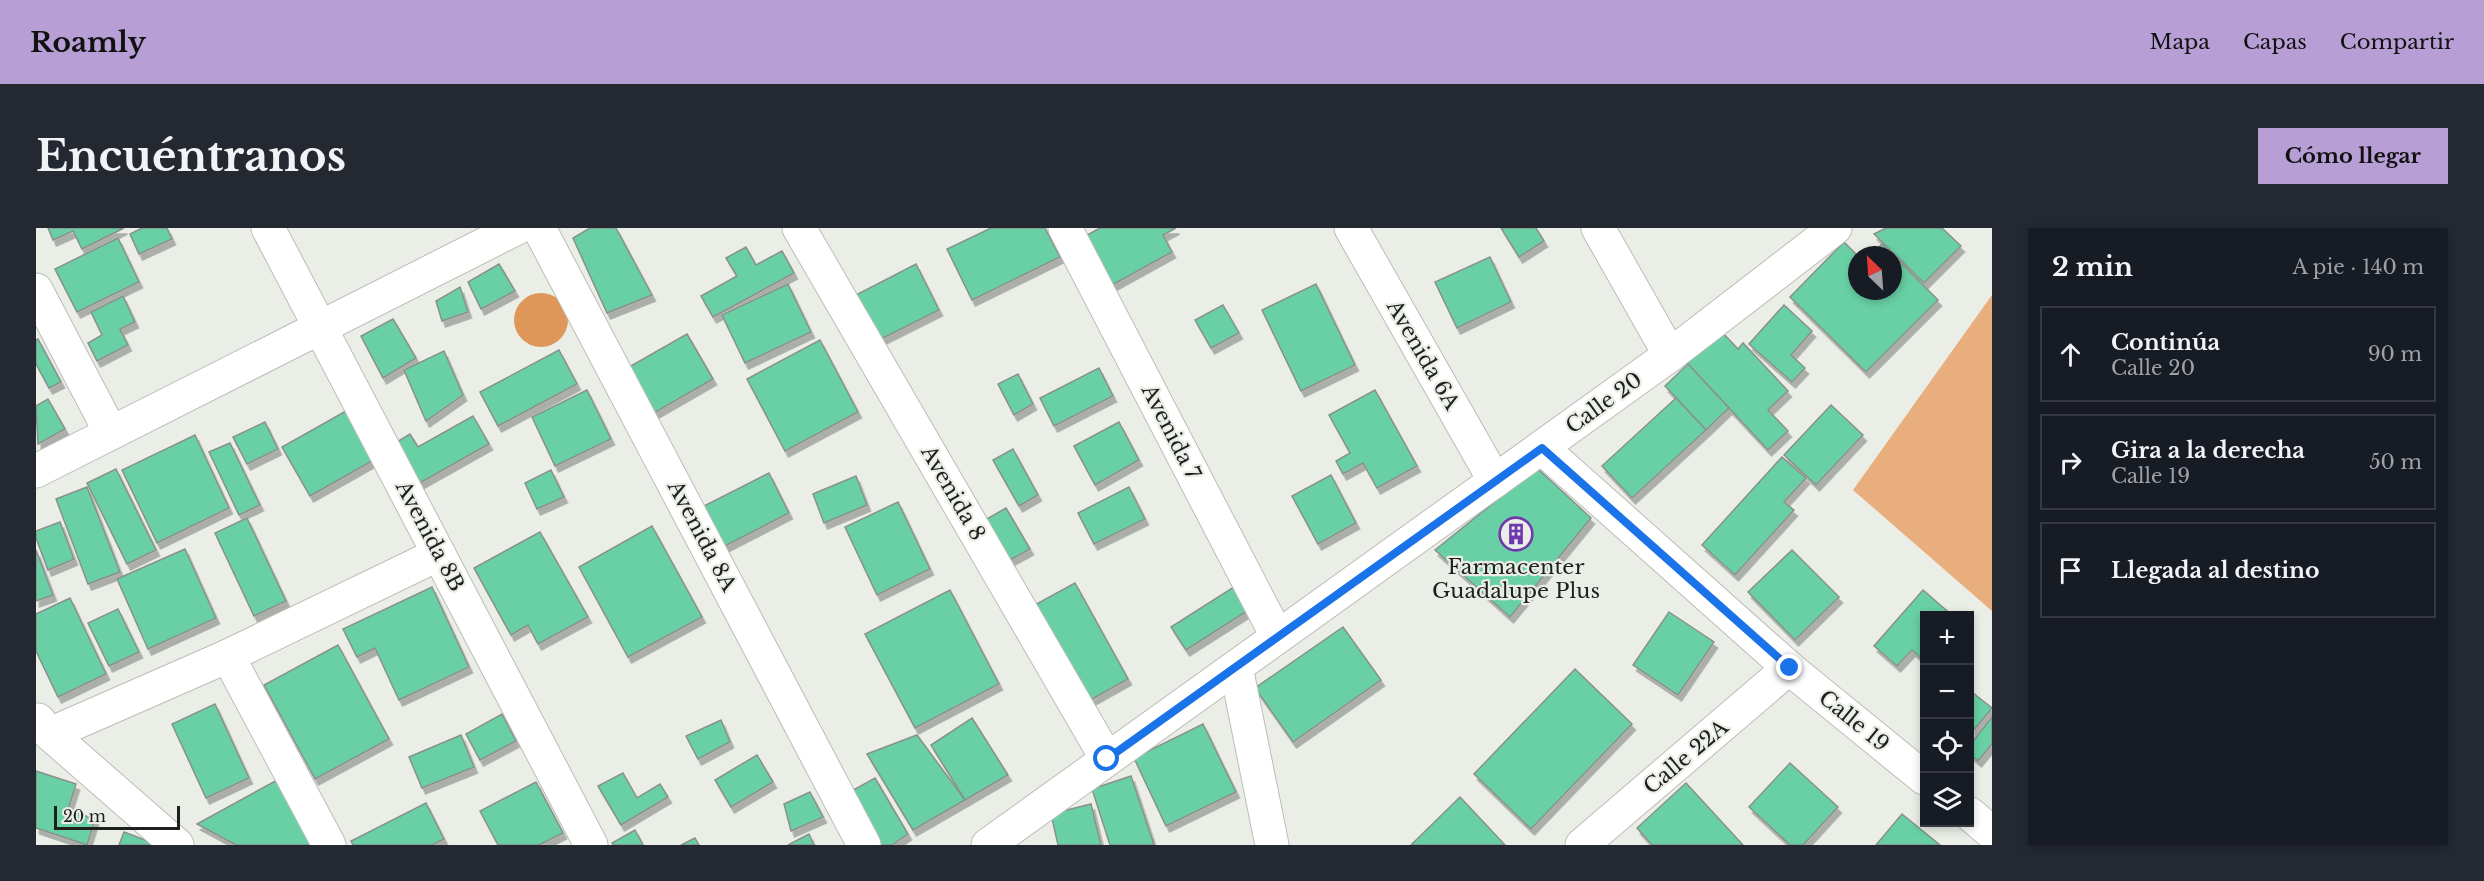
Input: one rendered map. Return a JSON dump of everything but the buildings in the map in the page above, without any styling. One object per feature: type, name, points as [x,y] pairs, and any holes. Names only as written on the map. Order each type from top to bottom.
[{"type":"street","name":"Avenida 8B","points":[[268,228],[588,844]]},
{"type":"street","points":[[36,471],[518,228]]},
{"type":"street","name":"Avenida 8A","points":[[539,228],[864,845]]},
{"type":"street","name":"Avenida 8","points":[[799,228],[1107,759]]},
{"type":"street","name":"Avenida 7","points":[[1065,228],[1277,636]]},
{"type":"street","name":"Avenida 6A","points":[[1351,228],[1495,481]]},
{"type":"street","points":[[1598,228],[1670,355]]},
{"type":"street","name":"Calle 20","points":[[988,845],[1020,834],[1107,759],[1670,355],[1834,228]]},
{"type":"street","points":[[36,290],[111,433]]},
{"type":"street","name":"Calle 19","points":[[1542,448],[1790,668],[1920,775]]},
{"type":"street","points":[[177,845],[43,726],[228,656],[439,554]]},
{"type":"street","points":[[228,656],[329,845]]},
{"type":"street","points":[[1236,667],[1272,845]]},
{"type":"street","name":"Calle 22A","points":[[1582,845],[1790,668]]},
{"type":"street","points":[[1974,817],[1992,833]]},
{"type":"shaded area","points":[[536,293],[546,293],[556,297],[564,305],[568,320],[564,335],[556,343],[546,347],[536,347],[526,343],[518,335],[514,325],[514,315],[518,305],[526,297]]},
{"type":"shaded area","points":[[1992,295],[1992,611],[1853,490]]},
{"type":"place","name":"Farmacenter Guadalupe Plus","points":[[1516,534]]},
{"type":"route","points":[[1107,759],[1542,448],[1790,668]]}]
